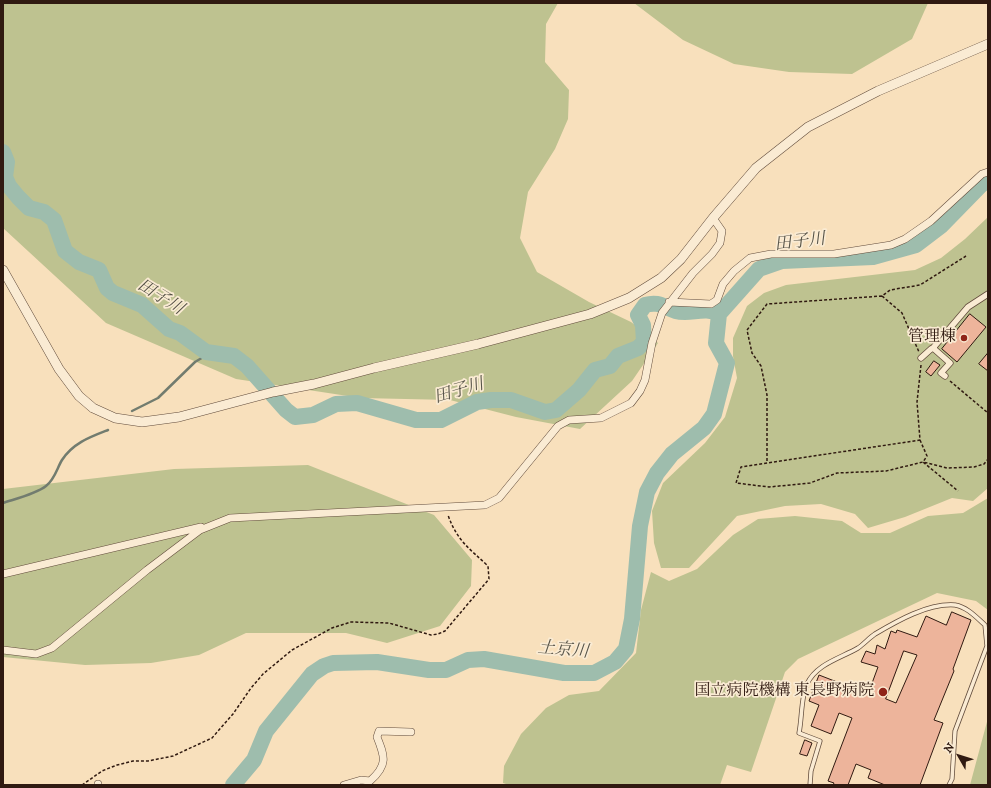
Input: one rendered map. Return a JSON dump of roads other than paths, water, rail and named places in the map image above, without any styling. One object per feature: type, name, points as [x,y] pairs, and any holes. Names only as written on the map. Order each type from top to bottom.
[{"type":"street","points":[[3,270],[59,369],[79,396],[93,408],[115,418],[142,422],[179,417],[274,392],[314,384],[374,368],[440,353],[590,314],[629,298],[661,278],[681,259],[713,218],[756,168],[808,127],[878,91],[988,44]]},
{"type":"street","points":[[668,304],[711,304],[717,300],[723,284],[734,271],[750,258],[771,254],[834,254],[891,245],[916,232],[982,174],[988,172]]},
{"type":"street","points":[[3,650],[36,654],[52,648],[147,570],[200,530],[230,518],[325,515],[485,505],[499,498],[558,426],[569,420],[601,418],[631,402],[640,391],[645,380],[652,343],[662,313],[692,273],[712,254],[720,242],[722,231],[713,218]]},
{"type":"street","points":[[921,358],[933,348],[968,307],[988,294]]},
{"type":"street","points":[[933,348],[950,363],[941,373],[944,376]]},
{"type":"street","points":[[3,574],[214,524]]},
{"type":"street","points":[[344,785],[361,780],[370,781],[378,775],[384,762],[384,755],[377,737],[379,730],[410,732]]},
{"type":"lane","points":[[810,785],[811,771],[820,741],[799,733],[807,684],[819,670],[835,659],[858,648],[881,631],[926,610],[940,606],[956,605],[970,611],[985,625],[987,646],[955,730],[952,779],[949,785]]},
{"type":"waterway","name":"田子川","points":[[3,152],[7,162],[5,177],[9,186],[29,208],[44,212],[54,220],[65,251],[79,262],[99,270],[107,288],[113,293],[142,305],[169,329],[180,333],[206,352],[234,356],[247,366],[286,410],[295,417],[313,415],[336,404],[357,403],[416,420],[441,420],[477,402],[491,400],[511,400],[545,412],[556,410],[579,390],[595,370],[610,366],[618,356],[638,348],[644,342],[643,325],[638,315],[645,305],[658,304],[681,312],[708,311],[719,314]]},
{"type":"waterway","name":"田子川","points":[[719,314],[759,269],[782,261],[873,257],[916,245],[941,226],[982,184],[988,182]]},
{"type":"waterway","name":"土京川","points":[[233,785],[254,760],[266,731],[312,674],[324,666],[333,663],[377,662],[429,670],[446,670],[468,660],[484,659],[564,673],[594,673],[615,662],[626,649],[632,619],[640,526],[647,492],[657,473],[672,454],[704,428],[714,414],[727,363],[716,343],[719,314]]},
{"type":"waterway","points":[[132,411],[158,398],[195,362],[210,353]]},
{"type":"waterway","points":[[3,503],[42,489],[54,477],[62,460],[71,449],[88,438],[108,430]]},
{"type":"place","name":"管理棟","points":[[964,338]]},
{"type":"place","name":"国立病院機構 東長野病院","points":[[883,692]]}]
